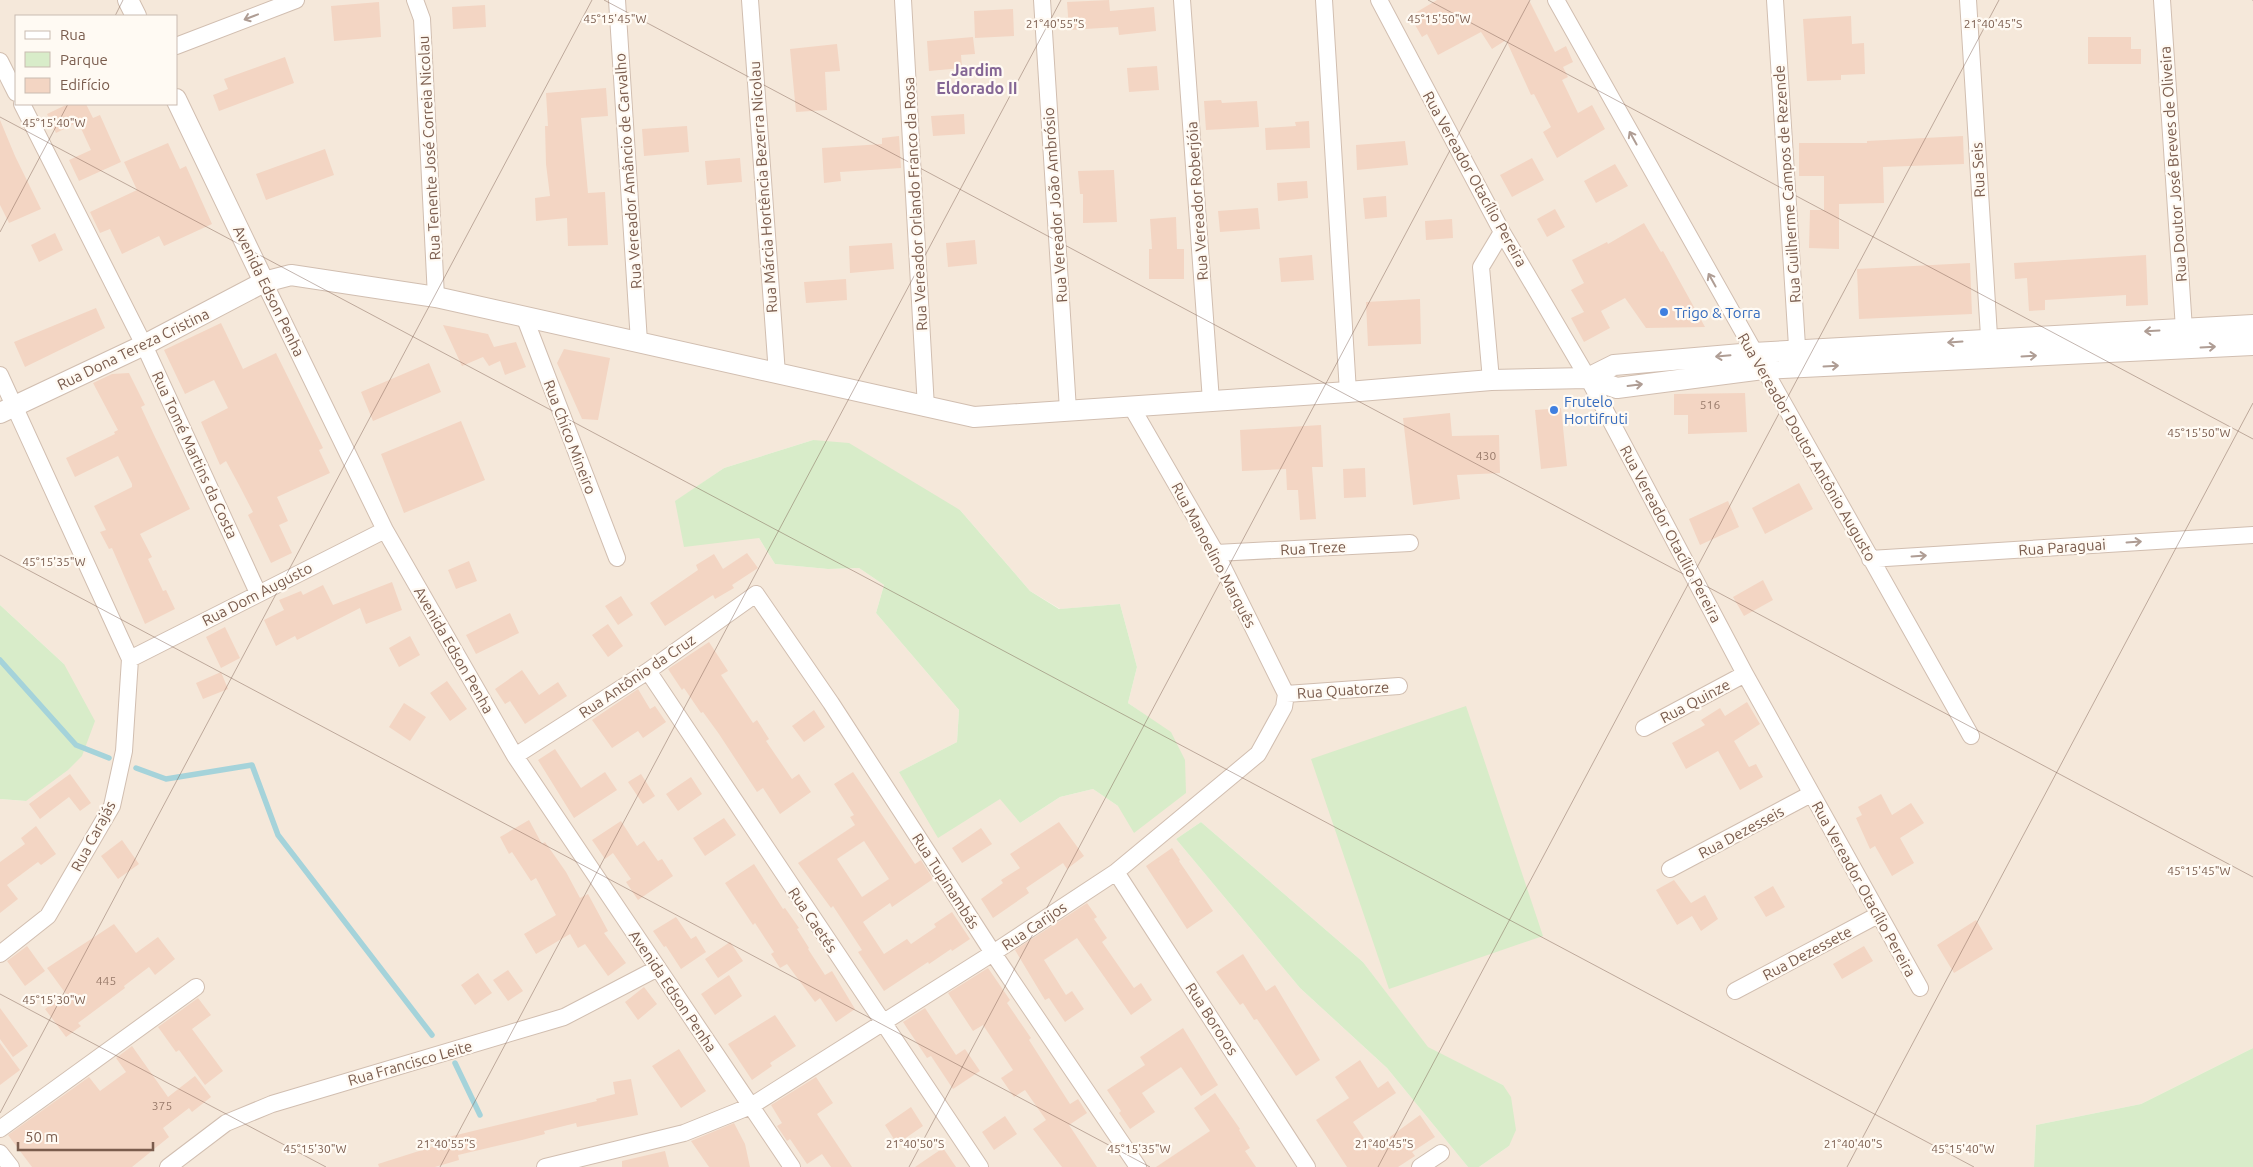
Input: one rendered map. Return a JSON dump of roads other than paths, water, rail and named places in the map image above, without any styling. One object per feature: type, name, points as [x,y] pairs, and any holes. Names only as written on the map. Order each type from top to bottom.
[{"type":"street","points":[[128,0],[136,15]]},
{"type":"street","points":[[178,45],[296,0]]},
{"type":"street","name":"Rua Tenente José Correia Nicolau","points":[[415,0],[422,19],[436,297]]},
{"type":"street","name":"Rua Vereador Amâncio de Carvalho","points":[[617,0],[639,342]]},
{"type":"street","name":"Rua Márcia Hortência Bezerra Nicolau","points":[[750,0],[777,374]]},
{"type":"street","name":"Rua Vereador Orlando Franco da Rosa","points":[[903,0],[926,408]]},
{"type":"street","name":"Rua Vereador João Ambrósio","points":[[1042,0],[1068,410]]},
{"type":"street","name":"Rua Vereador Roberjóia","points":[[1182,0],[1211,401]]},
{"type":"street","points":[[1324,0],[1348,392]]},
{"type":"street","name":"Rua Vereador Otacílio Pereira","points":[[1378,0],[1502,232],[1588,378],[1745,674],[1920,988]]},
{"type":"street","name":"Rua Vereador Doutor Antônio Augusto","points":[[1556,0],[1971,736]]},
{"type":"street","name":"Rua Guilherme Campos de Rezende","points":[[1775,0],[1798,360]]},
{"type":"street","name":"Rua Seis","points":[[1968,0],[1989,349]]},
{"type":"street","name":"Rua Doutor José Breves de Oliveira","points":[[2162,0],[2184,329]]},
{"type":"street","points":[[0,61],[15,91]]},
{"type":"street","name":"Avenida Edson Penha","points":[[178,103],[385,530],[515,756],[792,1167]]},
{"type":"street","name":"Rua Tomé Martins da Costa","points":[[23,105],[144,345],[258,593]]},
{"type":"street","points":[[1491,380],[1481,266],[1502,232]]},
{"type":"street","name":"Rua Dona Tereza Cristina","points":[[8,410],[144,345],[264,282],[291,275],[436,297],[926,408],[974,417],[1348,392],[1491,380],[1588,378]]},
{"type":"street","name":"Rua Chico Mineiro","points":[[524,316],[617,558]]},
{"type":"street","points":[[1989,349],[2184,329],[2253,325]]},
{"type":"street","points":[[1588,378],[1617,388],[1758,361],[1989,349],[2253,344]]},
{"type":"street","points":[[0,375],[8,410],[130,660]]},
{"type":"street","name":"Rua Manoelino Marquês","points":[[1131,406],[1216,553],[1285,701]]},
{"type":"street","name":"Rua Dom Augusto","points":[[130,660],[258,593],[385,530]]},
{"type":"street","name":"Rua Paraguai","points":[[1870,559],[2253,535]]},
{"type":"street","name":"Rua Treze","points":[[1216,553],[1410,543]]},
{"type":"street","name":"Rua Antônio da Cruz","points":[[515,756],[648,671],[756,594]]},
{"type":"street","name":"Rua Tupinambás","points":[[756,594],[831,703],[993,953],[1138,1167]]},
{"type":"street","name":"Rua Carajás","points":[[0,954],[48,916],[112,806],[124,751],[130,660]]},
{"type":"street","name":"Rua Caetés","points":[[648,671],[882,1024],[980,1167]]},
{"type":"street","name":"Rua Quinze","points":[[1644,728],[1745,674]]},
{"type":"street","name":"Rua Quatorze","points":[[1285,701],[1399,686]]},
{"type":"street","name":"Rua Carijos","points":[[545,1167],[684,1134],[751,1106],[882,1024],[1116,872],[1258,754],[1285,701]]},
{"type":"street","name":"Rua Dezesseis","points":[[1670,869],[1811,794]]},
{"type":"street","name":"Rua Bororos","points":[[1116,872],[1307,1167]]},
{"type":"street","name":"Rua Dezessete","points":[[1736,991],[1878,915]]},
{"type":"street","name":"Rua Francisco Leite","points":[[168,1167],[226,1123],[272,1104],[564,1017],[658,968]]},
{"type":"street","points":[[0,1129],[196,987]]},
{"type":"street","points":[[0,1153],[11,1167]]},
{"type":"street","points":[[1420,1167],[1441,1153]]},
{"type":"waterway","points":[[0,660],[76,745],[109,758]]},
{"type":"waterway","points":[[136,768],[166,779],[252,765],[278,835],[432,1035]]},
{"type":"waterway","points":[[455,1063],[480,1115]]},
{"type":"place","name":"Trigo & Torra","points":[[1664,312]]},
{"type":"place","name":"Frutelo Hortifruti","points":[[1554,410]]},
{"type":"district","name":"Jardim Eldorado II","points":[[977,79]]}]
